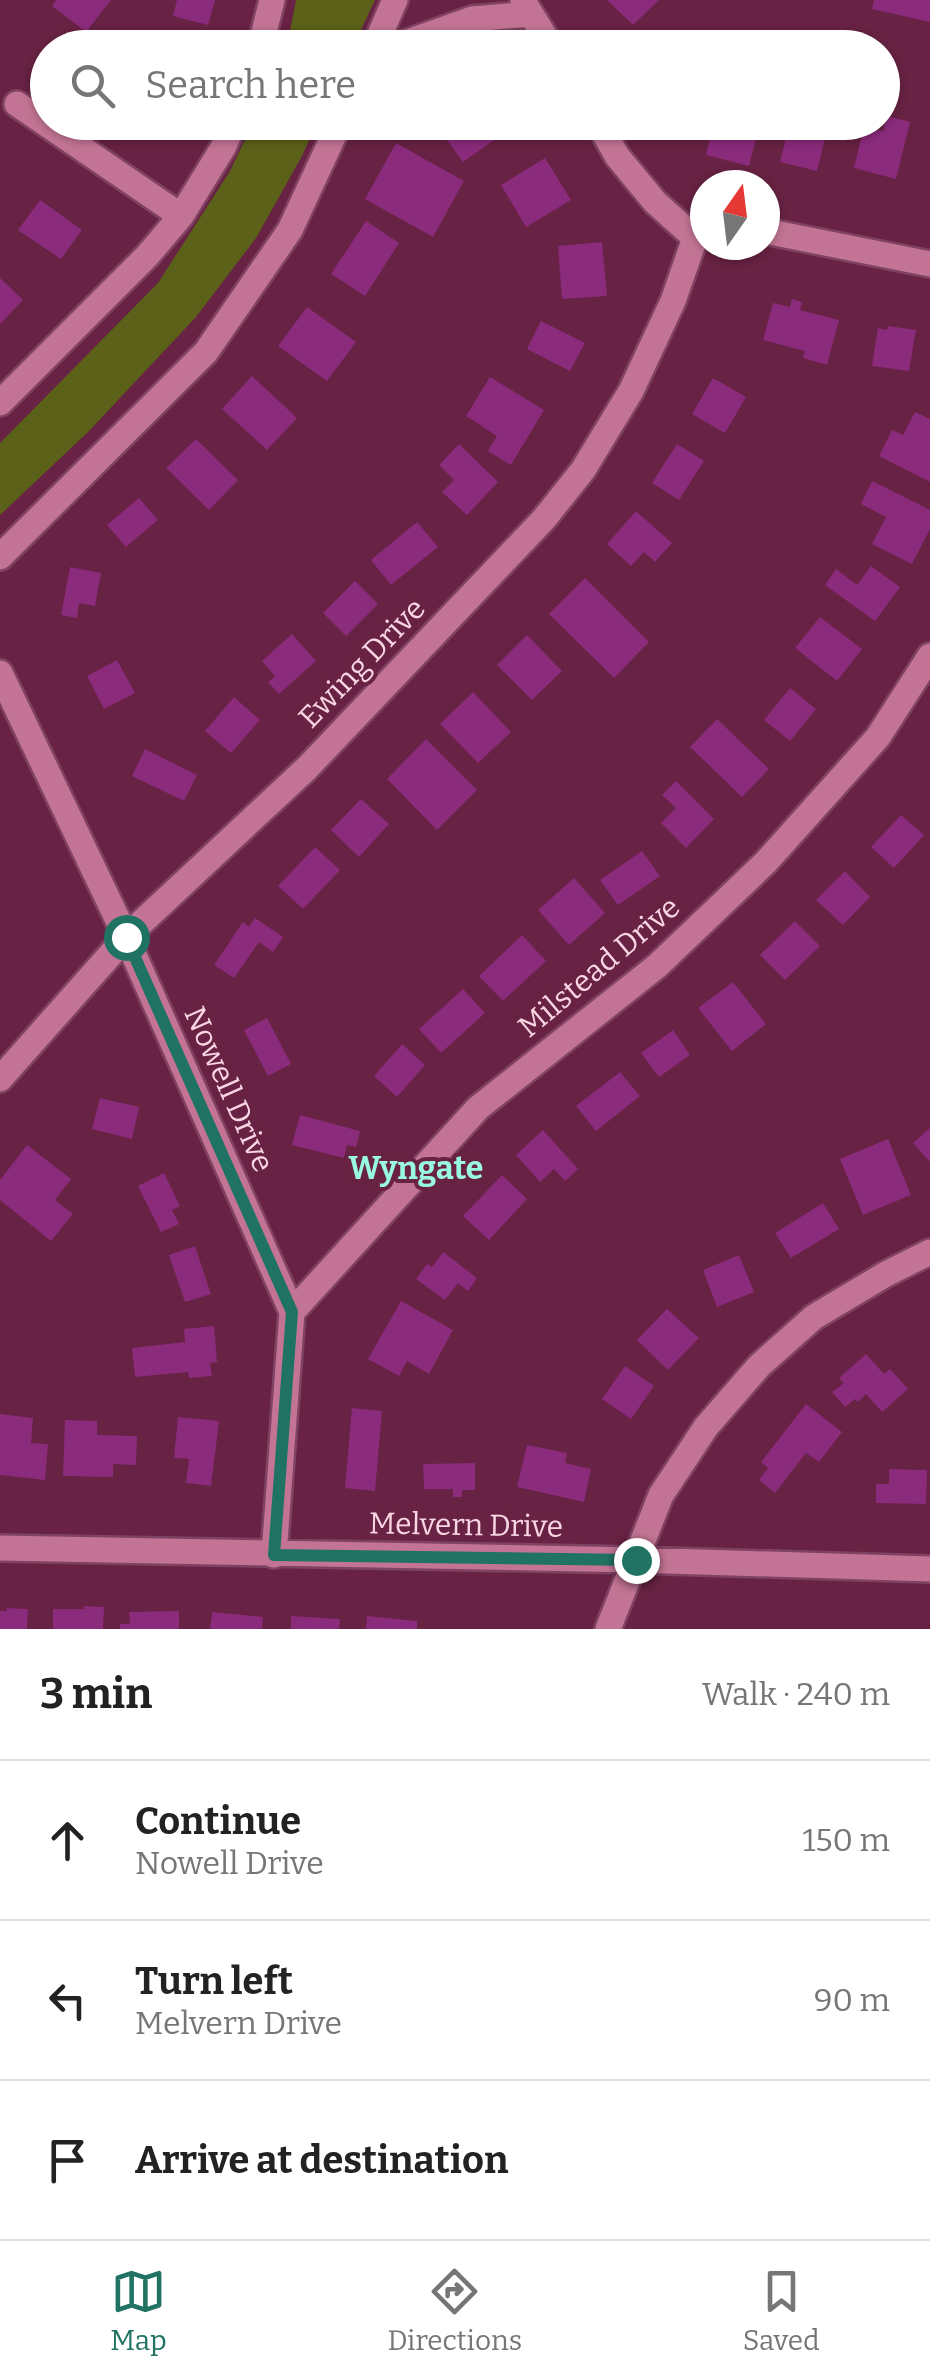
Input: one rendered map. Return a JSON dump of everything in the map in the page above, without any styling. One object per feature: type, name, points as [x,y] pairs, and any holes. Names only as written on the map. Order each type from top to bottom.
[{"type":"street","points":[[264,30],[272,0]]},
{"type":"street","points":[[382,30],[396,0]]},
{"type":"street","points":[[438,30],[527,7],[541,30]]},
{"type":"street","points":[[17,104],[30,113]]},
{"type":"street","points":[[70,140],[182,216]]},
{"type":"street","points":[[0,403],[182,216],[226,140]]},
{"type":"street","points":[[0,556],[206,352],[290,230],[332,140]]},
{"type":"street","points":[[609,140],[655,202],[690,229]]},
{"type":"street","points":[[780,234],[930,264]]},
{"type":"street","name":"Ewing Drive","points":[[0,1079],[126,937],[307,768],[544,519],[582,470],[631,392],[691,260]]},
{"type":"street","name":"Milstead Drive","points":[[292,1312],[478,1108],[657,966],[766,862],[878,737],[930,656]]},
{"type":"street","name":"Nowell Drive","points":[[0,673],[126,937],[292,1312],[274,1555]]},
{"type":"street","points":[[608,1629],[661,1495],[706,1427],[759,1366],[814,1317],[930,1252]]},
{"type":"street","name":"Melvern Drive","points":[[0,1548],[636,1560],[930,1570]]},
{"type":"green space","points":[[296,0],[375,0],[361,30],[290,30]]},
{"type":"green space","points":[[245,140],[309,140],[256,238],[196,317],[88,432],[0,515],[0,443],[158,283],[230,171]]},
{"type":"building","points":[[56,0],[111,0],[88,30],[52,6]]},
{"type":"building","points":[[177,0],[215,0],[208,25],[173,16]]},
{"type":"building","points":[[607,0],[659,0],[633,25]]},
{"type":"building","points":[[874,0],[930,0],[930,22],[872,9]]},
{"type":"building","points":[[900,119],[910,122],[896,179],[854,168],[861,140],[900,140]]},
{"type":"building","points":[[447,140],[494,140],[463,162]]},
{"type":"building","points":[[710,140],[756,140],[749,166],[706,155]]},
{"type":"building","points":[[786,140],[825,140],[817,171],[780,162]]},
{"type":"building","points":[[396,143],[464,181],[433,237],[365,199]]},
{"type":"building","points":[[545,158],[571,200],[526,227],[501,185]]},
{"type":"building","points":[[40,200],[82,230],[61,259],[18,230]]},
{"type":"building","points":[[366,221],[399,243],[365,296],[331,274]]},
{"type":"building","points":[[602,242],[607,296],[562,299],[558,246]]},
{"type":"building","points":[[0,278],[23,300],[0,324]]},
{"type":"building","points":[[792,299],[802,302],[800,310],[839,320],[827,365],[803,358],[805,351],[763,340],[773,303],[790,307]]},
{"type":"building","points":[[307,307],[356,342],[327,381],[278,346]]},
{"type":"building","points":[[541,321],[585,343],[570,371],[527,349]]},
{"type":"building","points":[[888,326],[916,330],[909,371],[872,366],[878,328],[887,330]]},
{"type":"building","points":[[252,376],[297,418],[267,450],[222,409]]},
{"type":"building","points":[[490,377],[544,410],[511,465],[488,451],[497,436],[466,416]]},
{"type":"building","points":[[713,378],[746,397],[725,433],[692,414]]},
{"type":"building","points":[[915,412],[930,419],[930,482],[879,456],[892,430],[903,435]]},
{"type":"building","points":[[196,439],[238,480],[209,510],[166,468]]},
{"type":"building","points":[[459,444],[498,482],[467,515],[442,492],[454,480],[439,465]]},
{"type":"building","points":[[677,444],[704,461],[679,500],[652,483]]},
{"type":"building","points":[[872,481],[930,510],[930,529],[912,564],[872,544],[886,517],[861,504]]},
{"type":"building","points":[[139,498],[158,520],[126,547],[107,525]]},
{"type":"building","points":[[636,511],[672,543],[655,562],[644,552],[631,566],[607,544]]},
{"type":"building","points":[[417,522],[438,547],[391,585],[371,560]]},
{"type":"building","points":[[871,566],[900,587],[875,621],[825,585],[836,569],[857,585]]},
{"type":"building","points":[[70,567],[101,573],[95,606],[79,603],[77,618],[61,615]]},
{"type":"building","points":[[585,578],[649,642],[614,678],[549,614]]},
{"type":"building","points":[[355,581],[378,604],[346,636],[323,613]]},
{"type":"building","points":[[820,617],[862,649],[837,681],[795,648]]},
{"type":"building","points":[[292,634],[316,661],[279,694],[268,682],[275,676],[262,661]]},
{"type":"building","points":[[527,635],[562,671],[532,700],[497,665]]},
{"type":"building","points":[[117,660],[135,693],[104,709],[87,676]]},
{"type":"building","points":[[790,688],[816,709],[790,741],[764,720]]},
{"type":"building","points":[[473,692],[511,732],[478,763],[440,724]]},
{"type":"building","points":[[234,697],[260,720],[231,753],[205,731]]},
{"type":"building","points":[[717,719],[769,769],[742,797],[690,747]]},
{"type":"building","points":[[426,739],[477,790],[437,830],[387,779]]},
{"type":"building","points":[[145,749],[197,775],[184,801],[132,776]]},
{"type":"building","points":[[676,781],[714,819],[686,848],[661,823],[676,808],[662,795]]},
{"type":"building","points":[[361,799],[389,824],[359,857],[331,830]]},
{"type":"building","points":[[901,815],[924,835],[894,868],[871,847]]},
{"type":"building","points":[[315,847],[340,870],[303,909],[278,886]]},
{"type":"building","points":[[642,851],[660,876],[618,905],[600,880]]},
{"type":"building","points":[[845,871],[870,897],[843,925],[816,900]]},
{"type":"building","points":[[574,878],[605,913],[569,945],[538,910]]},
{"type":"building","points":[[255,918],[283,937],[273,952],[259,942],[234,978],[214,965],[243,922],[249,927]]},
{"type":"building","points":[[795,921],[820,946],[785,980],[760,955]]},
{"type":"building","points":[[522,935],[546,961],[503,1001],[479,976]]},
{"type":"building","points":[[733,982],[766,1024],[732,1051],[698,1008]]},
{"type":"building","points":[[463,989],[485,1013],[441,1053],[419,1029]]},
{"type":"building","points":[[267,1018],[291,1064],[268,1076],[244,1030]]},
{"type":"building","points":[[673,1030],[690,1055],[659,1077],[641,1053]]},
{"type":"building","points":[[402,1044],[425,1065],[397,1097],[374,1076]]},
{"type":"building","points":[[620,1072],[640,1096],[596,1131],[576,1106]]},
{"type":"building","points":[[100,1098],[139,1107],[132,1139],[92,1129]]},
{"type":"building","points":[[300,1115],[360,1131],[356,1147],[347,1145],[344,1158],[292,1145]]},
{"type":"building","points":[[930,1128],[930,1162],[913,1143]]},
{"type":"building","points":[[543,1130],[578,1169],[565,1181],[554,1169],[540,1182],[516,1155]]},
{"type":"building","points":[[888,1139],[911,1195],[863,1215],[840,1159]]},
{"type":"building","points":[[27,1145],[71,1179],[55,1200],[73,1214],[51,1241],[0,1200],[0,1180]]},
{"type":"building","points":[[164,1173],[180,1206],[172,1210],[179,1224],[161,1232],[138,1186]]},
{"type":"building","points":[[502,1175],[527,1199],[489,1240],[463,1216]]},
{"type":"building","points":[[823,1203],[839,1229],[791,1258],[775,1233]]},
{"type":"building","points":[[195,1246],[211,1294],[185,1302],[169,1255]]},
{"type":"building","points":[[443,1252],[477,1278],[468,1291],[458,1283],[445,1300],[416,1279]]},
{"type":"building","points":[[739,1255],[754,1292],[717,1307],[703,1270]]},
{"type":"building","points":[[401,1301],[453,1330],[429,1374],[407,1361],[399,1376],[368,1359]]},
{"type":"building","points":[[667,1309],[699,1338],[668,1370],[637,1340]]},
{"type":"building","points":[[214,1326],[217,1362],[210,1363],[212,1376],[189,1378],[188,1372],[135,1377],[132,1348],[185,1342],[184,1329]]},
{"type":"building","points":[[866,1354],[884,1374],[890,1369],[908,1389],[882,1412],[866,1394],[845,1407],[832,1392],[844,1383],[839,1378]]},
{"type":"building","points":[[625,1366],[654,1386],[631,1419],[602,1399]]},
{"type":"building","points":[[806,1404],[842,1432],[819,1462],[806,1453],[775,1493],[759,1480],[768,1468],[761,1462]]},
{"type":"building","points":[[352,1408],[382,1411],[375,1491],[345,1488]]},
{"type":"building","points":[[0,1414],[33,1418],[31,1443],[48,1444],[45,1480],[0,1475]]},
{"type":"building","points":[[178,1417],[219,1421],[211,1486],[186,1483],[189,1459],[174,1458]]},
{"type":"building","points":[[65,1420],[97,1421],[97,1435],[137,1436],[136,1465],[113,1464],[113,1477],[63,1476]]},
{"type":"building","points":[[527,1445],[567,1453],[565,1463],[591,1469],[584,1502],[517,1487]]},
{"type":"building","points":[[475,1463],[475,1490],[462,1490],[462,1497],[453,1497],[453,1489],[424,1489],[423,1464]]},
{"type":"building","points":[[889,1469],[927,1470],[926,1504],[876,1503],[876,1484],[889,1484]]},
{"type":"building","points":[[83,1606],[104,1607],[103,1629],[53,1629],[53,1609],[85,1609]]},
{"type":"building","points":[[6,1608],[28,1609],[27,1629],[0,1629],[0,1611],[7,1611]]},
{"type":"building","points":[[179,1611],[179,1629],[120,1629],[120,1624],[130,1624],[129,1612]]},
{"type":"building","points":[[212,1612],[263,1617],[262,1629],[210,1629]]},
{"type":"building","points":[[291,1616],[340,1619],[339,1629],[291,1629]]},
{"type":"building","points":[[367,1616],[417,1621],[417,1629],[366,1629]]},
{"type":"district","name":"Wyngate","points":[[416,1168]]},
{"type":"route","points":[[126,937],[292,1312],[274,1555],[636,1560]]}]
